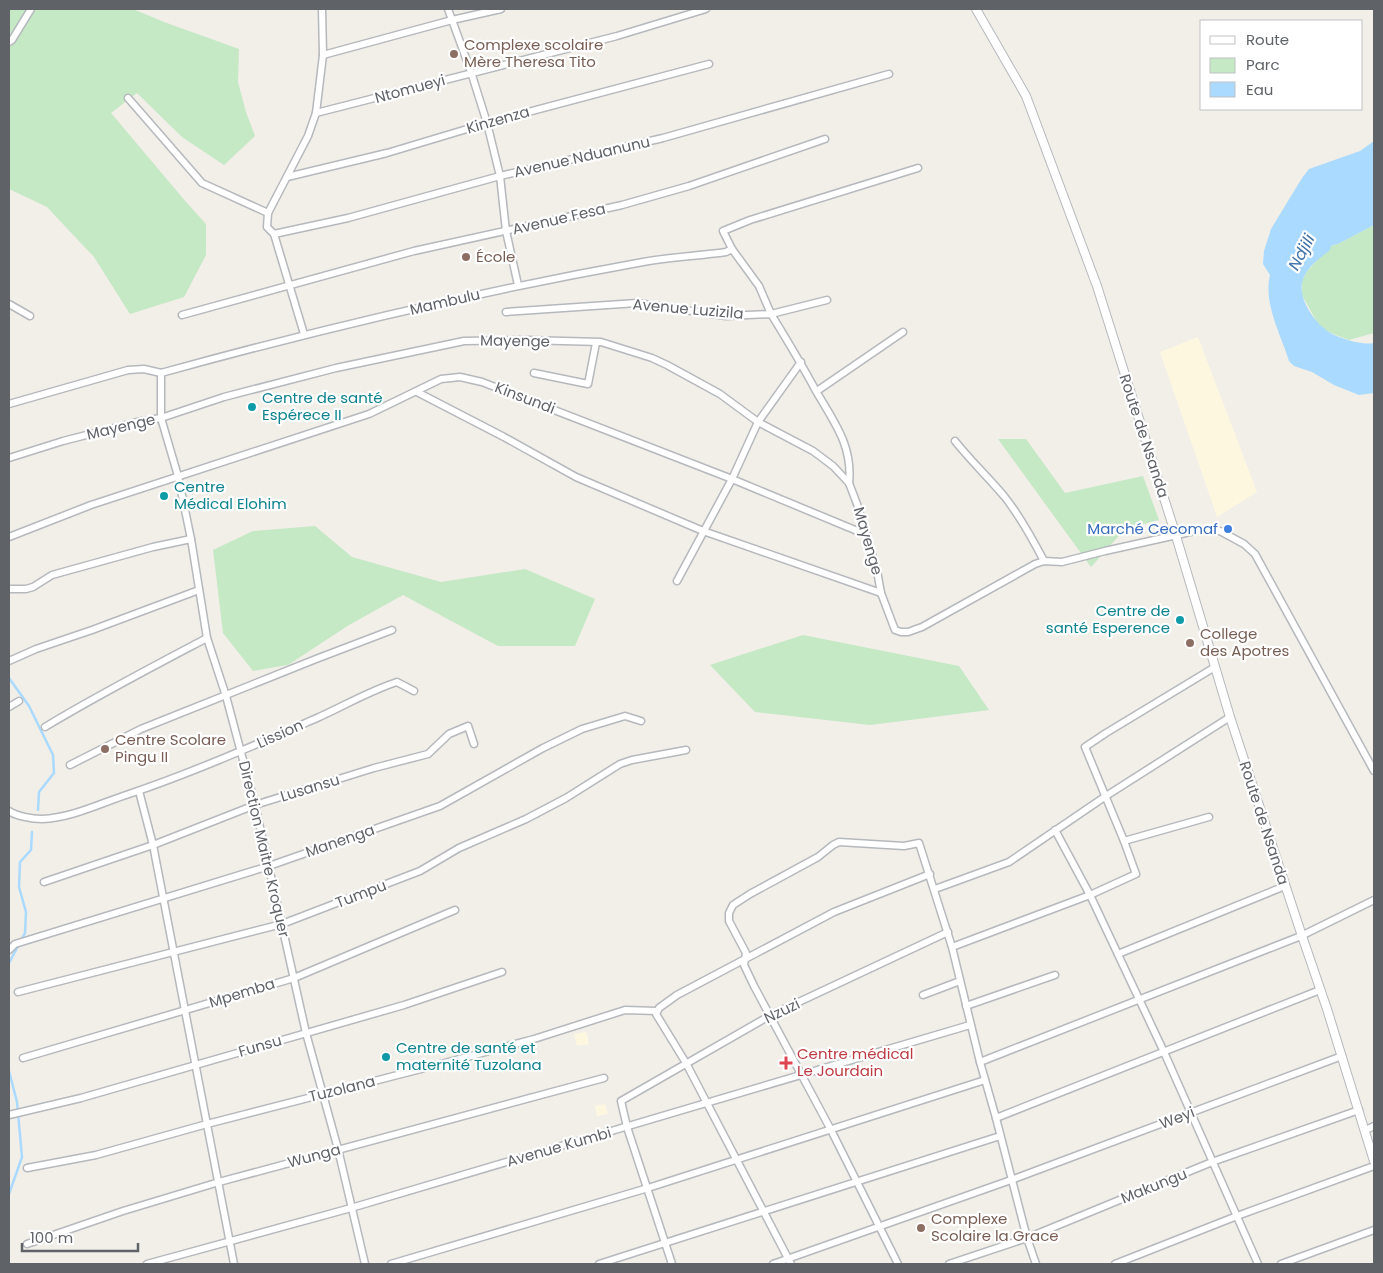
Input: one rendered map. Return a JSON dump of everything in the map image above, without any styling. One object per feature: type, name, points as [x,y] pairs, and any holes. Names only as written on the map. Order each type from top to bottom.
[{"type":"street","points":[[9,42],[31,9]]},
{"type":"street","points":[[304,334],[288,287],[274,234],[267,227],[268,213],[308,136],[316,112],[323,55],[322,9]]},
{"type":"street","points":[[448,9],[487,123],[500,176],[506,231],[518,286]]},
{"type":"street","points":[[323,55],[452,20],[501,9]]},
{"type":"street","name":"Ntomueyi","points":[[316,112],[413,89],[471,72],[616,36],[706,9]]},
{"type":"street","name":"Route de Nsanda","points":[[976,9],[1026,96],[1097,286],[1176,536],[1230,717],[1342,1056],[1374,1161]]},
{"type":"street","name":"Kinzenza","points":[[287,177],[387,153],[487,123],[709,64]]},
{"type":"street","name":"Avenue Nduanunu","points":[[274,234],[348,218],[500,176],[663,138],[889,74]]},
{"type":"street","points":[[128,98],[202,183],[268,213]]},
{"type":"street","name":"Avenue Fesa","points":[[182,315],[414,251],[622,205],[689,186],[825,139]]},
{"type":"street","points":[[849,483],[849,460],[845,443],[832,416],[772,314],[759,286],[732,248],[723,231],[750,220],[918,168]]},
{"type":"street","name":"Mambulu","points":[[161,373],[304,334],[518,286],[646,262],[726,252],[732,248]]},
{"type":"street","points":[[772,314],[827,300]]},
{"type":"street","name":"Avenue Luzizila","points":[[506,312],[637,303],[726,316],[772,314]]},
{"type":"street","points":[[9,304],[30,316]]},
{"type":"street","points":[[817,391],[903,332]]},
{"type":"street","name":"Mayenge","points":[[9,458],[112,428],[161,418],[224,397],[336,368],[464,342],[525,340],[601,342],[652,358],[667,365],[720,394],[758,422],[813,452],[833,466],[849,483],[857,504],[877,571],[881,594],[895,630],[902,632],[922,627],[1035,564],[1044,561]]},
{"type":"street","points":[[534,373],[588,384],[596,343]]},
{"type":"street","points":[[677,581],[732,479],[758,422],[801,362]]},
{"type":"street","points":[[9,404],[128,370],[144,369],[161,373]]},
{"type":"street","name":"Direction Maitre Kroquer","points":[[161,373],[161,418],[178,476],[191,539],[207,638],[226,696],[255,805],[306,1034],[324,1094],[365,1264]]},
{"type":"street","name":"Kinsundi","points":[[9,536],[91,505],[370,414],[441,379],[460,377],[482,382],[732,479],[867,535]]},
{"type":"street","points":[[417,392],[504,437],[576,478],[703,531],[881,594]]},
{"type":"street","points":[[955,441],[1021,518],[1044,561],[1062,562],[1105,550],[1199,530],[1220,531],[1244,544],[1255,554],[1374,770]]},
{"type":"street","points":[[9,589],[26,589],[33,587],[52,575],[153,547],[191,539]]},
{"type":"street","points":[[9,661],[36,649],[199,590]]},
{"type":"street","points":[[70,765],[141,729],[392,630]]},
{"type":"street","points":[[45,727],[105,691],[207,638]]},
{"type":"street","points":[[952,947],[1090,895],[1136,874],[1085,747],[1215,667]]},
{"type":"street","name":"Lission","points":[[9,812],[40,819],[86,809],[179,777],[240,752],[328,713],[374,689],[397,682],[414,692]]},
{"type":"street","points":[[9,707],[19,701]]},
{"type":"street","name":"Manenga","points":[[9,950],[15,944],[26,940],[95,921],[268,866],[440,806],[582,728],[625,716],[641,721]]},
{"type":"street","points":[[935,889],[1009,862],[1106,796],[1230,717]]},
{"type":"street","name":"Lusansu","points":[[44,882],[153,845],[255,805],[374,768],[428,754],[449,734],[468,726],[474,744]]},
{"type":"street","name":"Tumpu","points":[[18,992],[282,924],[420,871],[460,848],[526,819],[566,798],[620,764],[686,750]]},
{"type":"street","points":[[139,791],[153,845],[234,1264]]},
{"type":"street","points":[[1124,841],[1209,817]]},
{"type":"street","points":[[1055,830],[1090,895],[1164,1052],[1258,1264]]},
{"type":"street","points":[[898,1264],[858,1181],[744,965],[746,953],[729,921],[729,913],[733,905],[818,857],[839,842],[904,846],[919,843],[948,932],[970,1025],[1011,1180],[1036,1264]]},
{"type":"street","points":[[790,1261],[686,1063],[656,1014],[657,1011],[672,998],[834,912],[930,874]]},
{"type":"street","points":[[1118,954],[1285,886]]},
{"type":"street","points":[[980,1062],[1138,998],[1302,936],[1374,900]]},
{"type":"street","name":"Mpemba","points":[[23,1058],[294,978],[455,910]]},
{"type":"street","name":"Nzuzi","points":[[627,1127],[621,1101],[771,1015],[948,932]]},
{"type":"street","name":"Funsu","points":[[12,1114],[82,1098],[306,1034],[404,1005],[502,972]]},
{"type":"street","points":[[966,1006],[1055,975]]},
{"type":"street","points":[[923,995],[960,981]]},
{"type":"street","points":[[996,1118],[1320,990]]},
{"type":"street","name":"Tuzolana","points":[[27,1168],[96,1155],[207,1124],[534,1039],[625,1010],[657,1011]]},
{"type":"street","name":"Avenue Kumbi","points":[[147,1264],[351,1208],[970,1025]]},
{"type":"street","name":"Weyi","points":[[773,1264],[790,1261],[879,1226],[1011,1180],[1342,1056]]},
{"type":"street","name":"Wunga","points":[[27,1244],[123,1211],[219,1182],[604,1078]]},
{"type":"street","points":[[391,1264],[648,1188],[985,1080]]},
{"type":"street","name":"Makungu","points":[[949,1264],[1027,1238],[1212,1162],[1359,1110]]},
{"type":"street","points":[[1366,1130],[1374,1126]]},
{"type":"street","points":[[627,1127],[672,1264]]},
{"type":"street","points":[[599,1264],[1000,1136]]},
{"type":"street","points":[[1115,1264],[1374,1166]]},
{"type":"street","points":[[1281,1264],[1374,1230]]},
{"type":"shaded area","points":[[1198,337],[1257,492],[1217,517],[1160,352]]},
{"type":"shaded area","points":[[586,1032],[589,1044],[577,1046],[574,1034]]},
{"type":"shaded area","points":[[605,1104],[608,1114],[597,1116],[595,1106]]},
{"type":"green space","points":[[9,9],[133,9],[239,49],[238,82],[255,136],[224,165],[182,137],[137,93],[111,113],[206,224],[206,255],[184,297],[130,314],[94,257],[47,207],[9,189]]},
{"type":"green space","points":[[1374,225],[1374,333],[1349,340],[1328,332],[1318,324],[1302,295],[1302,281],[1307,271],[1331,246]]},
{"type":"green space","points":[[998,439],[1026,439],[1065,493],[1143,476],[1159,520],[1125,529],[1091,567]]},
{"type":"green space","points":[[315,526],[352,557],[441,582],[525,569],[595,599],[575,646],[498,646],[403,595],[349,625],[288,665],[253,671],[223,633],[213,550],[253,531]]},
{"type":"green space","points":[[803,635],[959,666],[989,710],[870,725],[755,712],[710,665]]},
{"type":"water","name":"Ndjili","points":[[1374,141],[1374,225],[1331,246],[1330,250],[1309,268],[1302,283],[1303,296],[1308,309],[1316,321],[1326,330],[1349,340],[1369,344],[1374,343],[1374,393],[1359,395],[1334,385],[1312,372],[1294,366],[1289,361],[1271,308],[1268,286],[1270,275],[1263,264],[1264,251],[1271,229],[1309,169],[1360,151]]},
{"type":"waterway","points":[[9,678],[29,706],[53,755],[54,773],[39,792],[38,810]]},
{"type":"waterway","points":[[9,963],[25,933],[26,912],[19,887],[20,862],[31,850],[32,832]]},
{"type":"waterway","points":[[9,1071],[17,1102],[22,1157],[9,1194]]},
{"type":"place","name":"Complexe scolaire Mère Theresa Tito","points":[[454,54]]},
{"type":"place","name":"École","points":[[466,257]]},
{"type":"place","name":"Centre de santé Espérece II","points":[[252,407]]},
{"type":"place","name":"Centre Médical Elohim","points":[[164,496]]},
{"type":"place","name":"Marché Cecomaf","points":[[1228,529]]},
{"type":"place","name":"Centre de santé Esperence","points":[[1180,620]]},
{"type":"place","name":"College des Apotres","points":[[1190,643]]},
{"type":"place","name":"Centre Scolare Pingu II","points":[[105,749]]},
{"type":"place","name":"Centre de santé et maternité Tuzolana","points":[[386,1057]]},
{"type":"place","name":"Centre médical Le Jourdain","points":[[786,1063]]},
{"type":"place","name":"Complexe Scolaire la Grace","points":[[921,1228]]}]
